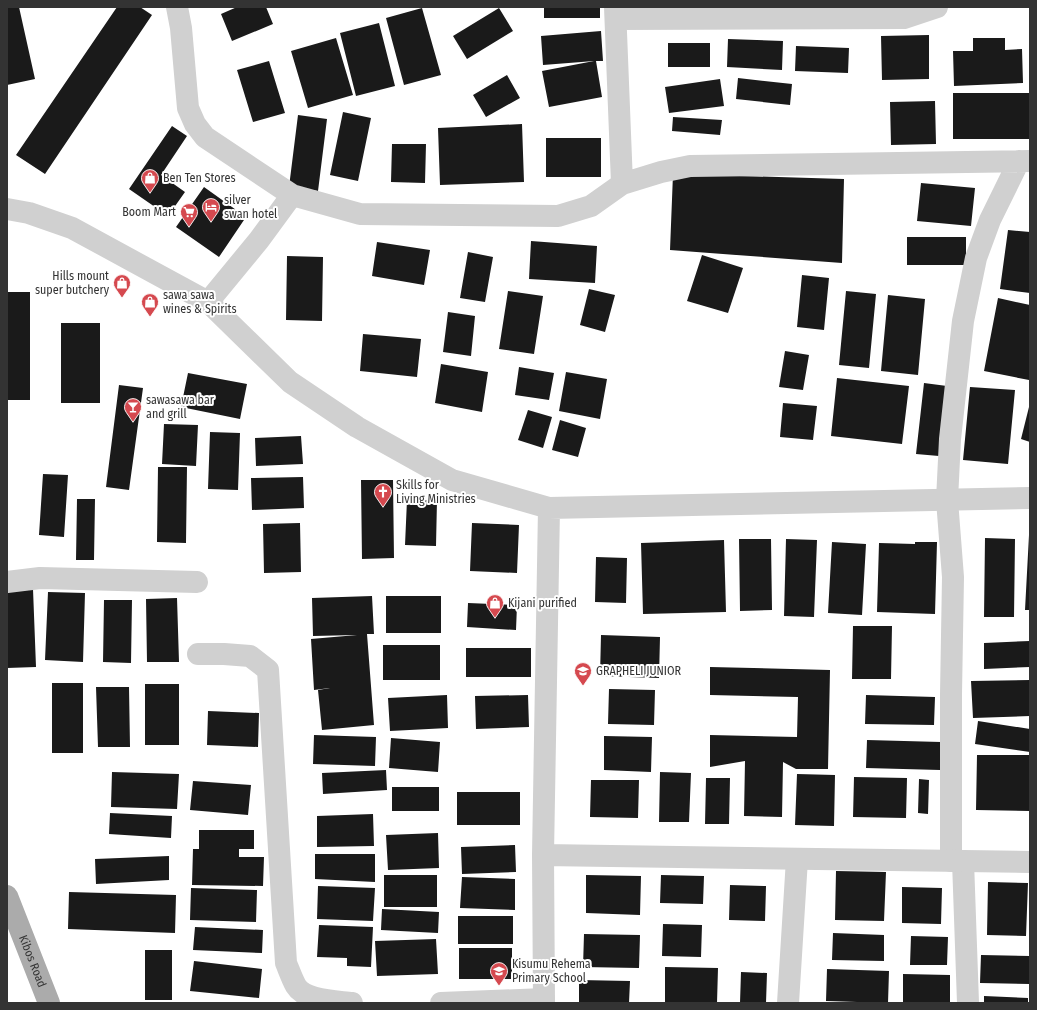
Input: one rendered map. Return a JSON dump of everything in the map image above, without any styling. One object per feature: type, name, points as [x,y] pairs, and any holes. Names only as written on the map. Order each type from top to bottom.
[{"type":"main road","name":"Kibos Road","points":[[7,896],[49,1003]]},
{"type":"street","points":[[177,7],[181,28],[188,108],[195,124],[205,137],[292,195],[360,214],[558,216],[591,206],[622,184],[661,172],[690,166],[1024,161]]},
{"type":"street","points":[[622,184],[616,13],[904,18],[937,7]]},
{"type":"street","points":[[968,1003],[957,861],[951,694],[952,576],[948,500],[950,439],[963,320],[976,258],[990,220],[1024,161]]},
{"type":"street","points":[[208,302],[259,240],[292,195]]},
{"type":"street","points":[[7,209],[29,213],[72,228],[208,302],[290,382],[357,427],[452,480],[549,508],[1030,498]]},
{"type":"street","points":[[441,1003],[544,1001],[543,855],[549,508]]},
{"type":"street","points":[[7,582],[40,578],[197,582]]},
{"type":"street","points":[[198,654],[250,656],[268,670],[286,963],[296,987],[303,994],[311,997],[352,1003]]},
{"type":"street","points":[[543,855],[1030,862]]},
{"type":"street","points":[[788,1003],[797,859]]},
{"type":"building","points":[[7,7],[19,7],[35,79],[7,85]]},
{"type":"building","points":[[117,7],[140,7],[152,15],[45,174],[16,155]]},
{"type":"building","points":[[237,7],[266,7],[273,24],[232,41],[221,14]]},
{"type":"building","points":[[544,7],[600,7],[600,18],[544,18]]},
{"type":"building","points":[[422,8],[441,75],[404,85],[386,18]]},
{"type":"building","points":[[499,8],[513,31],[467,59],[453,36]]},
{"type":"building","points":[[379,23],[395,86],[356,96],[340,33]]},
{"type":"building","points":[[601,31],[603,61],[596,61],[602,97],[549,107],[542,71],[594,61],[543,65],[541,36]]},
{"type":"building","points":[[929,35],[929,79],[882,80],[881,36]]},
{"type":"building","points":[[336,38],[353,95],[308,108],[291,51]]},
{"type":"building","points":[[973,38],[1005,38],[1005,50],[1022,49],[1023,83],[954,86],[953,51],[973,51]]},
{"type":"building","points":[[728,39],[783,41],[782,70],[727,67]]},
{"type":"building","points":[[668,43],[710,43],[710,67],[668,67]]},
{"type":"building","points":[[796,46],[849,48],[848,73],[795,71]]},
{"type":"building","points":[[269,61],[285,113],[253,122],[237,70]]},
{"type":"building","points":[[507,75],[520,98],[486,117],[473,95]]},
{"type":"building","points":[[738,78],[792,84],[790,105],[736,99]]},
{"type":"building","points":[[720,79],[724,106],[669,113],[665,87]]},
{"type":"building","points":[[953,93],[1030,93],[1030,139],[953,139]]},
{"type":"building","points":[[935,101],[936,144],[891,145],[890,102]]},
{"type":"building","points":[[343,112],[371,118],[358,181],[330,175]]},
{"type":"building","points":[[298,115],[327,119],[318,191],[289,187]]},
{"type":"building","points":[[673,117],[722,120],[720,135],[672,131]]},
{"type":"building","points":[[522,124],[524,182],[440,185],[438,128]]},
{"type":"building","points":[[172,126],[187,136],[161,175],[185,192],[168,216],[129,189]]},
{"type":"building","points":[[546,138],[601,138],[601,177],[546,177]]},
{"type":"building","points":[[392,144],[426,144],[425,183],[391,182]]},
{"type":"building","points":[[673,174],[844,179],[842,263],[670,250]]},
{"type":"building","points":[[921,183],[975,188],[971,226],[917,221]]},
{"type":"building","name":"silver swan hotel","points":[[204,187],[246,217],[219,257],[176,227]]},
{"type":"building","points":[[1008,230],[1030,232],[1030,293],[1000,289]]},
{"type":"building","points":[[907,237],[966,237],[966,265],[907,265]]},
{"type":"building","points":[[531,241],[597,246],[595,283],[529,279]]},
{"type":"building","points":[[377,242],[430,250],[424,285],[372,276]]},
{"type":"building","points":[[468,252],[493,257],[485,302],[460,298]]},
{"type":"building","points":[[702,255],[743,268],[728,313],[687,301]]},
{"type":"building","points":[[287,256],[323,257],[322,321],[286,320]]},
{"type":"building","points":[[802,275],[829,278],[824,330],[797,327]]},
{"type":"building","points":[[589,289],[615,295],[605,332],[580,325]]},
{"type":"building","points":[[508,291],[543,296],[534,354],[499,349]]},
{"type":"building","points":[[846,291],[876,294],[869,368],[839,365]]},
{"type":"building","points":[[7,292],[30,292],[30,400],[7,400]]},
{"type":"building","points":[[888,295],[925,299],[918,375],[881,371]]},
{"type":"building","points":[[998,298],[1030,305],[1029,380],[984,371]]},
{"type":"building","points":[[448,312],[475,316],[471,356],[443,352]]},
{"type":"building","points":[[61,323],[100,323],[100,403],[61,403]]},
{"type":"building","points":[[363,334],[421,339],[417,377],[360,371]]},
{"type":"building","points":[[785,351],[809,355],[803,390],[779,387]]},
{"type":"building","points":[[441,364],[488,372],[482,412],[435,403]]},
{"type":"building","points":[[519,367],[554,373],[549,400],[515,395]]},
{"type":"building","points":[[566,372],[607,379],[600,419],[559,411]]},
{"type":"building","points":[[188,373],[247,384],[240,419],[181,407]]},
{"type":"building","points":[[837,378],[909,386],[902,444],[831,436]]},
{"type":"building","points":[[924,383],[947,386],[939,456],[916,454]]},
{"type":"building","points":[[119,385],[143,388],[129,490],[106,487]]},
{"type":"building","points":[[970,387],[1015,390],[1008,464],[963,460]]},
{"type":"building","points":[[783,403],[817,406],[813,440],[780,437]]},
{"type":"building","points":[[1030,407],[1030,442],[1021,439]]},
{"type":"building","points":[[528,410],[552,417],[543,448],[518,440]]},
{"type":"building","points":[[560,420],[586,428],[578,457],[552,450]]},
{"type":"building","points":[[164,424],[198,425],[196,466],[162,464]]},
{"type":"building","points":[[210,432],[240,433],[238,490],[208,489]]},
{"type":"building","points":[[301,436],[303,464],[256,466],[255,438]]},
{"type":"building","points":[[158,467],[187,467],[186,543],[157,542]]},
{"type":"building","points":[[43,474],[68,475],[64,537],[39,535]]},
{"type":"building","points":[[303,477],[304,508],[252,510],[251,478]]},
{"type":"building","points":[[361,480],[393,480],[394,558],[362,559]]},
{"type":"building","points":[[77,499],[95,499],[94,560],[76,560]]},
{"type":"building","points":[[407,500],[437,500],[436,546],[405,545]]},
{"type":"building","points":[[300,523],[301,572],[264,573],[263,524]]},
{"type":"building","points":[[472,523],[519,525],[517,573],[470,571]]},
{"type":"building","points":[[1029,535],[1030,610],[1025,610]]},
{"type":"building","points":[[985,538],[1015,539],[1014,617],[984,617]]},
{"type":"building","points":[[739,539],[771,539],[772,610],[740,611]]},
{"type":"building","points":[[786,539],[817,540],[814,617],[784,616]]},
{"type":"building","points":[[724,540],[726,612],[643,614],[641,543]]},
{"type":"building","points":[[832,542],[866,544],[862,615],[828,613]]},
{"type":"building","points":[[915,542],[937,542],[935,614],[877,612],[879,543],[915,544]]},
{"type":"building","points":[[596,557],[627,558],[626,603],[595,602]]},
{"type":"building","points":[[33,589],[36,667],[7,668],[7,590]]},
{"type":"building","points":[[48,592],[85,593],[83,662],[45,660]]},
{"type":"building","points":[[372,596],[374,634],[367,634],[374,725],[322,730],[318,690],[330,688],[314,690],[311,639],[357,635],[313,636],[312,598]]},
{"type":"building","points":[[386,596],[441,596],[441,633],[386,633]]},
{"type":"building","points":[[177,598],[179,662],[147,662],[146,599]]},
{"type":"building","points":[[104,600],[132,600],[131,663],[103,662]]},
{"type":"building","points":[[468,603],[517,605],[516,630],[467,627]]},
{"type":"building","points":[[853,626],[892,626],[891,679],[852,679]]},
{"type":"building","points":[[601,635],[660,637],[659,678],[600,676]]},
{"type":"building","points":[[1030,641],[1030,667],[984,669],[984,643]]},
{"type":"building","points":[[383,645],[440,645],[440,680],[383,680]]},
{"type":"building","points":[[466,648],[531,648],[531,677],[466,677]]},
{"type":"building","points":[[710,667],[830,670],[828,769],[796,769],[783,762],[782,817],[744,816],[745,761],[710,767],[710,735],[797,737],[798,697],[710,695]]},
{"type":"building","points":[[1030,680],[1030,716],[973,718],[971,681]]},
{"type":"building","points":[[52,683],[83,683],[83,753],[52,753]]},
{"type":"building","points":[[145,684],[179,684],[179,745],[145,745]]},
{"type":"building","points":[[96,687],[129,687],[130,747],[98,747]]},
{"type":"building","points":[[609,689],[655,690],[654,725],[608,724]]},
{"type":"building","points":[[447,695],[448,728],[390,731],[388,698]]},
{"type":"building","points":[[528,695],[529,727],[476,729],[475,696]]},
{"type":"building","points":[[866,695],[935,697],[934,725],[865,724]]},
{"type":"building","points":[[208,711],[259,713],[258,747],[207,745]]},
{"type":"building","points":[[978,721],[1030,729],[1030,752],[975,744]]},
{"type":"building","points":[[314,735],[376,737],[375,766],[313,764]]},
{"type":"building","points":[[604,736],[652,737],[651,772],[604,770]]},
{"type":"building","points":[[391,738],[440,742],[438,772],[389,768]]},
{"type":"building","points":[[867,740],[941,742],[940,770],[866,768]]},
{"type":"building","points":[[977,755],[1030,755],[1030,811],[976,810]]},
{"type":"building","points":[[386,770],[387,790],[323,794],[322,773]]},
{"type":"building","points":[[112,772],[179,774],[177,809],[111,807]]},
{"type":"building","points":[[660,772],[691,773],[689,822],[659,822]]},
{"type":"building","points":[[797,774],[835,775],[834,826],[795,825]]},
{"type":"building","points":[[854,777],[907,778],[906,818],[853,817]]},
{"type":"building","points":[[706,778],[730,778],[729,824],[705,824]]},
{"type":"building","points":[[919,779],[929,780],[928,814],[918,813]]},
{"type":"building","points":[[591,780],[639,780],[638,818],[590,817]]},
{"type":"building","points":[[193,781],[251,785],[248,815],[190,810]]},
{"type":"building","points":[[392,787],[439,787],[439,811],[392,811]]},
{"type":"building","points":[[457,792],[520,792],[520,825],[457,825]]},
{"type":"building","points":[[110,813],[172,816],[171,838],[109,834]]},
{"type":"building","points":[[373,814],[374,846],[317,847],[317,816]]},
{"type":"building","points":[[199,830],[254,830],[254,849],[239,849],[239,857],[264,857],[263,886],[192,885],[193,849],[199,849]]},
{"type":"building","points":[[438,833],[439,868],[388,870],[386,835]]},
{"type":"building","points":[[515,845],[516,872],[462,874],[461,847]]},
{"type":"building","points":[[315,854],[375,854],[375,882],[315,879]]},
{"type":"building","points":[[169,856],[169,880],[96,884],[95,859]]},
{"type":"building","points":[[836,871],[886,872],[884,921],[835,920]]},
{"type":"building","points":[[384,875],[437,875],[437,907],[384,907]]},
{"type":"building","points":[[586,875],[641,876],[640,915],[586,913]]},
{"type":"building","points":[[661,875],[704,876],[703,904],[660,903]]},
{"type":"building","points":[[462,877],[515,879],[515,910],[460,908]]},
{"type":"building","points":[[988,882],[1028,883],[1026,936],[987,935]]},
{"type":"building","points":[[730,885],[766,886],[765,921],[729,920]]},
{"type":"building","points":[[318,886],[375,888],[373,921],[317,919]]},
{"type":"building","points":[[902,887],[942,888],[941,924],[902,923]]},
{"type":"building","points":[[191,888],[257,890],[256,922],[190,920]]},
{"type":"building","points":[[69,892],[176,895],[175,933],[68,929]]},
{"type":"building","points":[[382,909],[439,912],[438,933],[381,930]]},
{"type":"building","points":[[458,916],[513,916],[513,944],[458,944]]},
{"type":"building","points":[[663,924],[702,925],[701,957],[662,956]]},
{"type":"building","points":[[319,925],[373,927],[371,967],[347,966],[347,958],[317,957]]},
{"type":"building","points":[[195,927],[263,930],[262,953],[193,950]]},
{"type":"building","points":[[833,933],[884,935],[884,961],[832,960]]},
{"type":"building","points":[[584,934],[640,935],[639,968],[583,967]]},
{"type":"building","points":[[911,936],[948,937],[947,965],[910,965]]},
{"type":"building","points":[[436,939],[438,974],[377,976],[375,941]]},
{"type":"building","points":[[459,948],[512,948],[512,979],[459,979]]},
{"type":"building","points":[[145,950],[172,950],[172,1000],[145,1000]]},
{"type":"building","points":[[981,955],[1030,956],[1030,984],[980,983]]},
{"type":"building","points":[[194,961],[262,969],[259,998],[190,991]]},
{"type":"building","points":[[665,967],[718,968],[717,1003],[665,1003]]},
{"type":"building","points":[[827,969],[889,971],[888,1003],[826,1001]]},
{"type":"building","points":[[741,972],[767,973],[766,1003],[740,1003]]},
{"type":"building","points":[[903,974],[950,975],[950,1003],[903,1003]]},
{"type":"building","points":[[579,980],[630,981],[629,1003],[579,1003]]},
{"type":"building","points":[[984,996],[1028,998],[1028,1003],[984,1003]]},
{"type":"place","name":"Ben Ten Stores","points":[[150,193]]},
{"type":"place","name":"silver swan hotel","points":[[211,222]]},
{"type":"place","name":"Boom Mart","points":[[189,227]]},
{"type":"place","name":"Hills mount super butchery","points":[[122,298]]},
{"type":"place","name":"sawa sawa wines & Spirits","points":[[150,317]]},
{"type":"place","name":"sawasawa bar and grill","points":[[133,422]]},
{"type":"place","name":"Skills for Living Ministries","points":[[383,507]]},
{"type":"place","name":"Kijani purified","points":[[495,618]]},
{"type":"place","name":"GRAPHELI JUNIOR","points":[[583,686]]},
{"type":"place","name":"Kisumu Rehema Primary School","points":[[499,986]]}]
